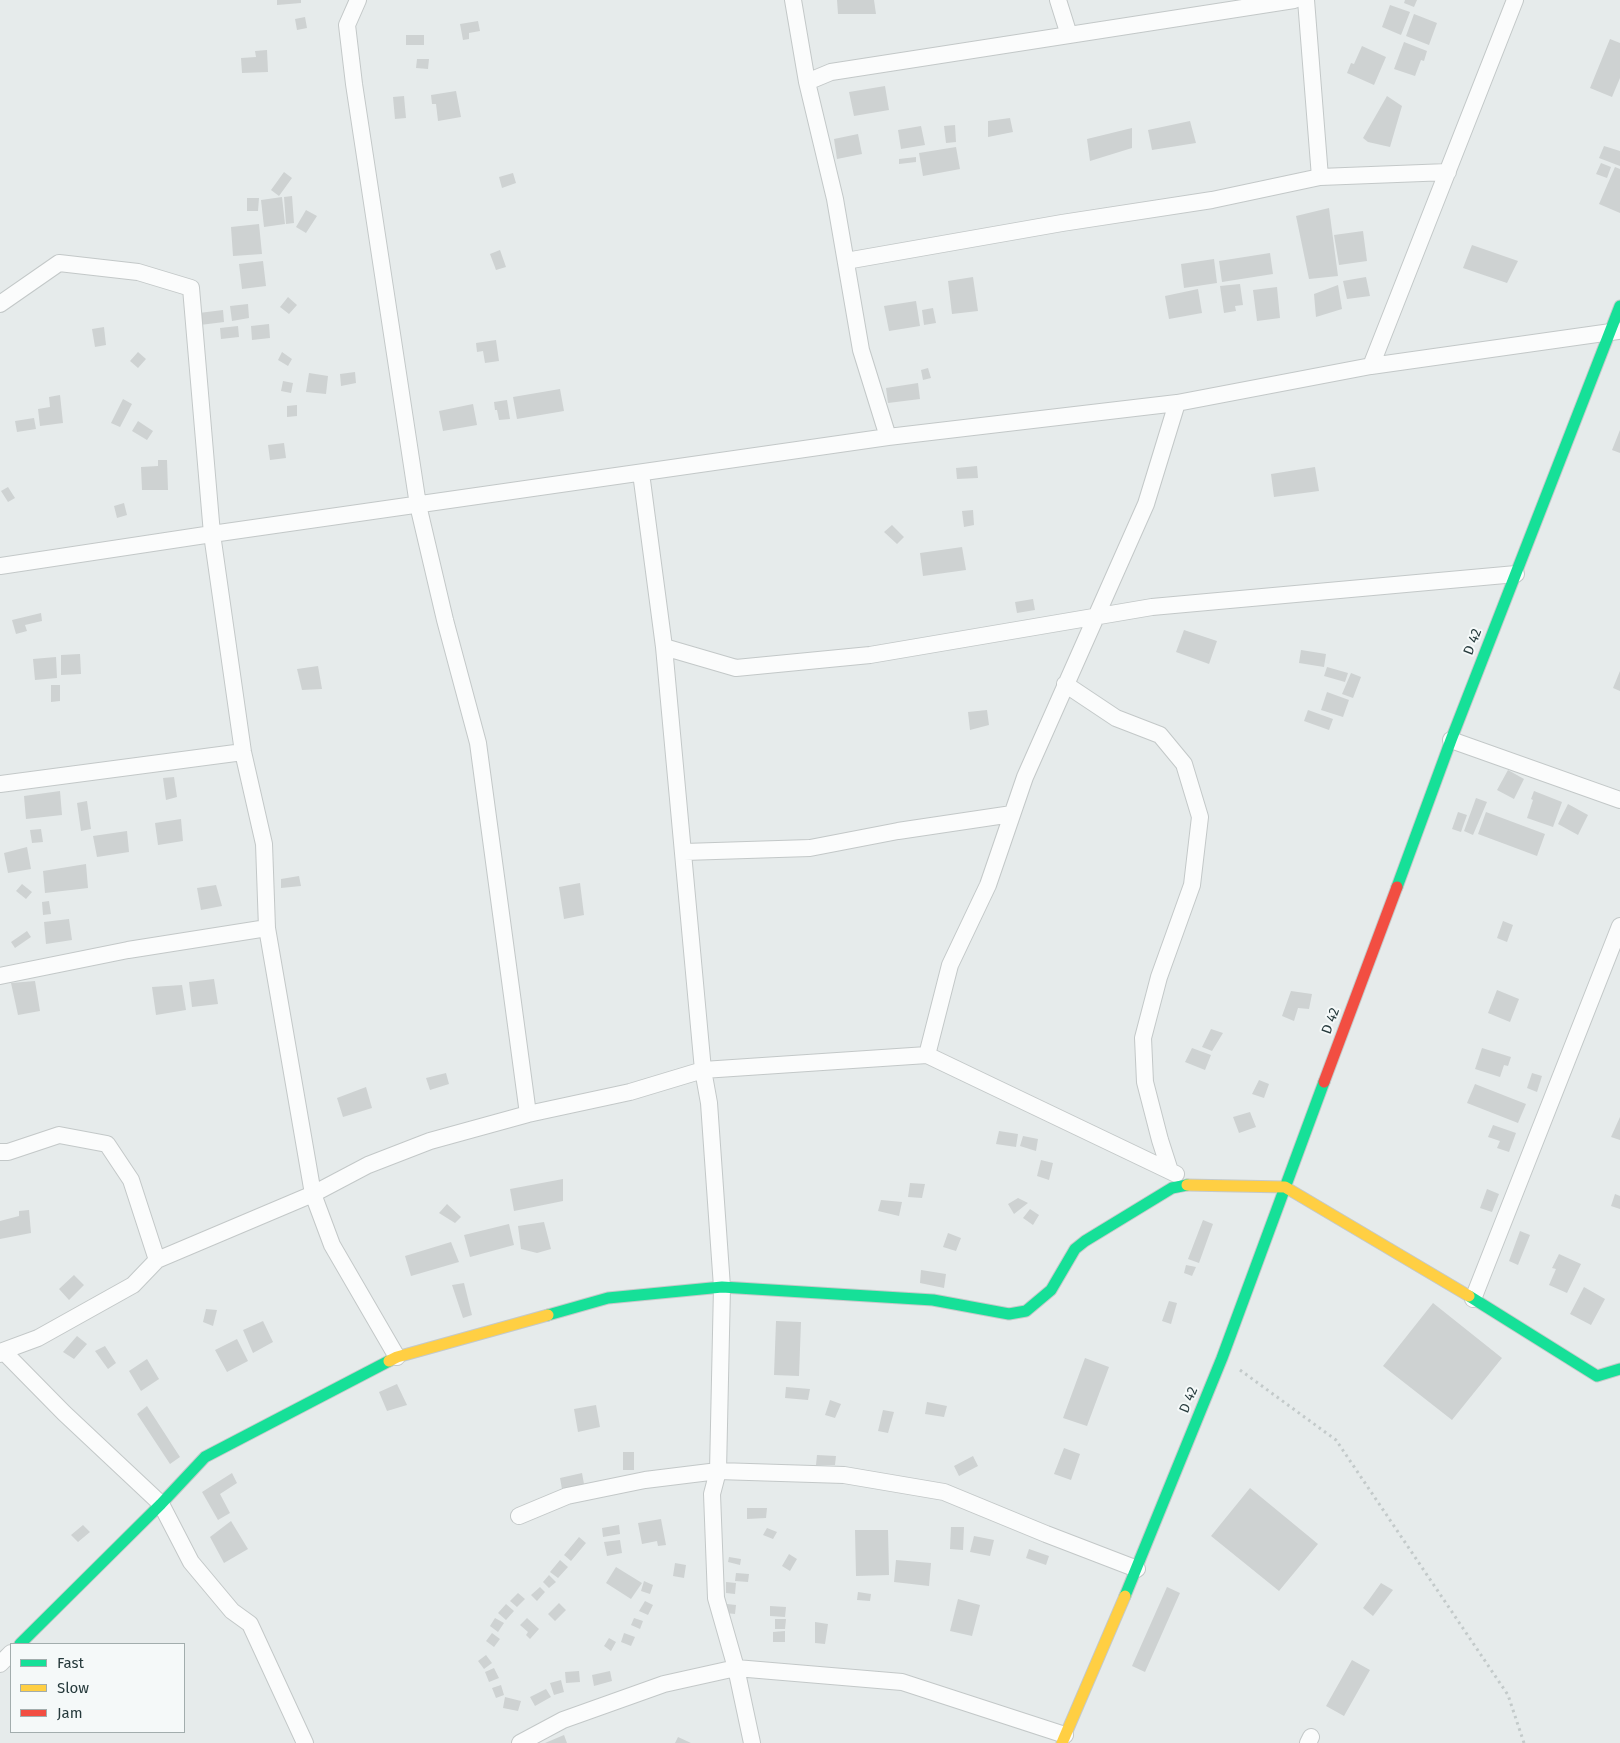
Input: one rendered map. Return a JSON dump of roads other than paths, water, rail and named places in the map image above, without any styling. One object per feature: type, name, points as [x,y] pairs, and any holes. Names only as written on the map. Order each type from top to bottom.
[{"type":"street","points":[[358,0],[348,24],[354,84],[418,505],[445,620],[478,743],[528,1114]]},
{"type":"street","points":[[793,0],[807,82],[835,199],[861,350],[888,436]]},
{"type":"street","points":[[1058,0],[1069,35]]},
{"type":"street","points":[[807,82],[831,72],[1294,0]]},
{"type":"street","points":[[1306,0],[1320,177]]},
{"type":"street","points":[[1371,366],[1515,0]]},
{"type":"street","points":[[846,261],[1062,223],[1212,200],[1320,177],[1448,172]]},
{"type":"street","points":[[0,304],[59,263],[138,272],[191,288],[212,534],[243,752],[264,844],[267,928],[313,1194],[332,1244],[397,1356]]},
{"type":"street","name":"D 42","points":[[1063,1739],[1137,1569],[1222,1358],[1451,740],[1615,331],[1620,306]]},
{"type":"street","points":[[0,566],[888,436],[1177,403],[1371,366],[1615,331]]},
{"type":"street","points":[[928,1054],[950,965],[988,885],[1025,777],[1094,617],[1146,504],[1177,403]]},
{"type":"street","points":[[641,473],[664,647],[703,1070],[709,1103],[722,1287],[718,1471],[712,1494],[716,1598],[736,1668],[752,1743]]},
{"type":"street","points":[[664,647],[736,668],[870,655],[1152,607],[1516,574]]},
{"type":"street","points":[[1065,684],[1116,718],[1160,735],[1184,764],[1200,817],[1192,885],[1159,977],[1143,1038],[1145,1082],[1170,1171]]},
{"type":"street","points":[[1451,740],[1620,800]]},
{"type":"street","points":[[0,784],[243,752]]},
{"type":"street","points":[[684,852],[810,848],[898,831],[1012,814]]},
{"type":"street","points":[[1473,1299],[1620,926]]},
{"type":"street","points":[[0,976],[128,950],[267,928]]},
{"type":"street","points":[[305,1743],[250,1624],[232,1611],[191,1562],[161,1504],[64,1414],[1,1352],[38,1338],[133,1285],[157,1260],[313,1194],[368,1165],[430,1141],[528,1114],[630,1092],[703,1070],[928,1054],[1198,1184]]},
{"type":"street","points":[[0,1152],[8,1152],[58,1135],[107,1144],[131,1180],[157,1260]]},
{"type":"street","points":[[21,1643],[161,1504],[205,1457],[397,1356],[608,1298],[722,1287],[933,1300],[1009,1314],[1026,1311],[1051,1290],[1075,1249],[1085,1240],[1172,1188],[1181,1185],[1286,1188],[1473,1299],[1597,1376],[1620,1369]]},
{"type":"street","points":[[519,1516],[567,1496],[645,1480],[718,1471],[844,1475],[944,1492],[1137,1569]]},
{"type":"street","points":[[0,1664],[10,1654]]},
{"type":"street","points":[[520,1743],[562,1720],[664,1684],[736,1668],[902,1682],[1063,1739]]}]
